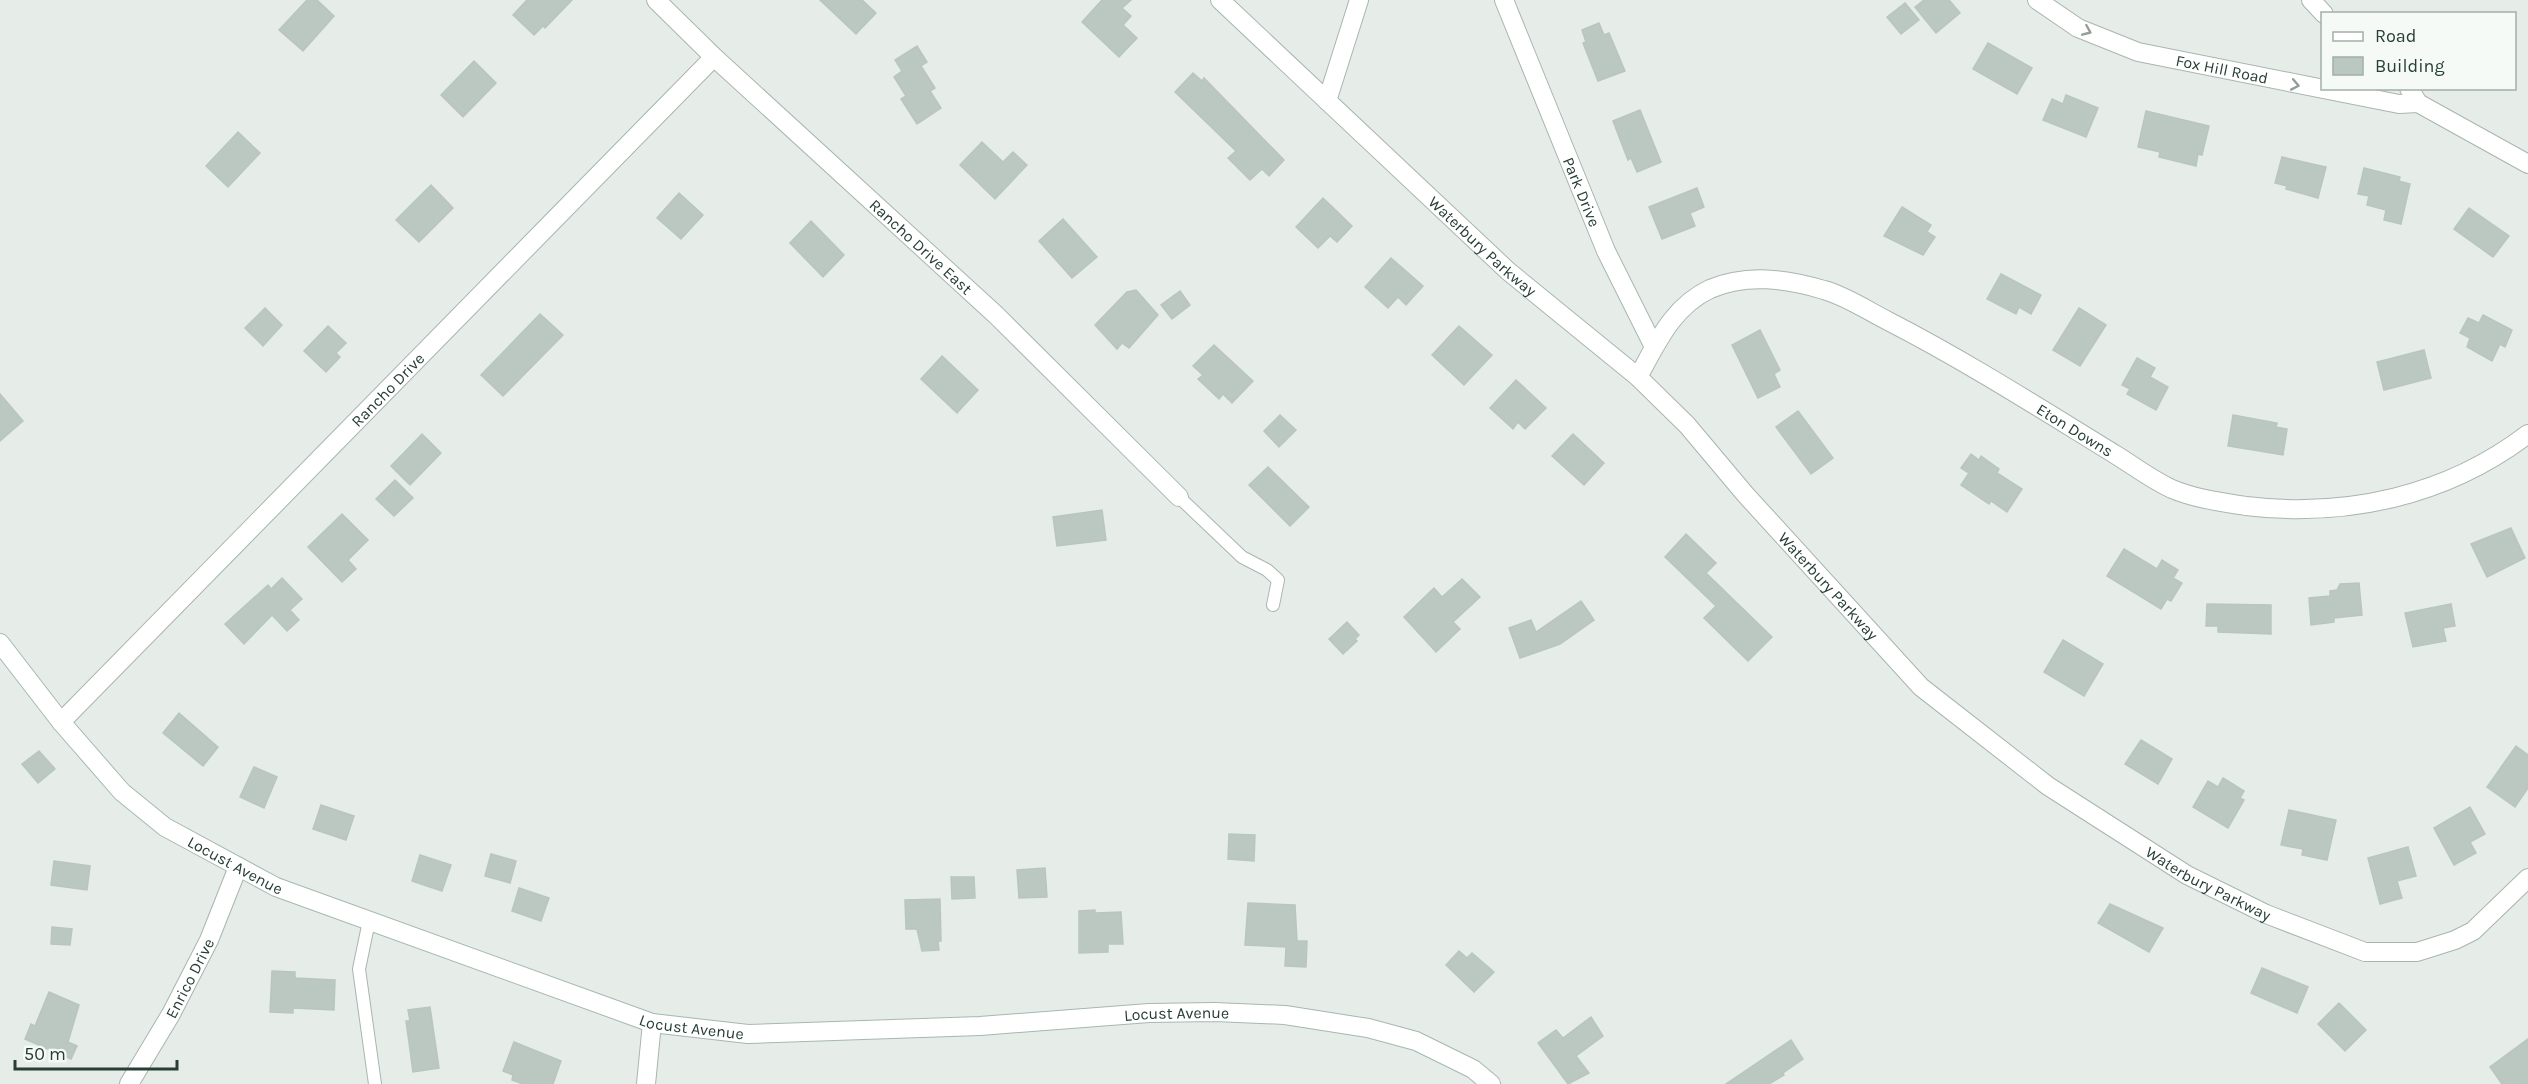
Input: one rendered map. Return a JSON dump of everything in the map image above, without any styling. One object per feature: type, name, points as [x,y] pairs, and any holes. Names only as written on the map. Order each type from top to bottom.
[{"type":"street","name":"Rancho Drive East","points":[[656,0],[714,57],[996,315],[1179,497]]},
{"type":"street","name":"Waterbury Parkway","points":[[1220,0],[1508,271],[1638,377],[1688,425],[1745,494],[1921,687],[2048,786],[2187,874],[2266,914],[2365,952],[2393,954],[2442,946],[2473,931],[2528,878]]},
{"type":"street","points":[[1327,101],[1359,0]]},
{"type":"street","name":"Park Drive","points":[[1504,0],[1606,251],[1654,347]]},
{"type":"street","name":"Fox Hill Road","points":[[2037,0],[2078,28],[2138,52],[2321,88]]},
{"type":"street","points":[[2311,0],[2322,12]]},
{"type":"street","name":"Rancho Drive","points":[[61,722],[714,57]]},
{"type":"street","name":"Fox Hill Road","points":[[2329,90],[2399,104],[2414,96],[2528,164]]},
{"type":"street","name":"Eton Downs","points":[[1654,347],[1669,320],[1709,290],[1739,280],[1779,279],[1827,291],[1908,332],[2001,385],[2171,488],[2209,501],[2278,510],[2349,508],[2405,495],[2466,472],[2508,449],[2528,434]]},
{"type":"street","points":[[1638,377],[1654,347]]},
{"type":"street","name":"Locust Avenue","points":[[0,643],[61,722],[122,792],[165,827],[276,887],[652,1023],[748,1034],[980,1026],[1149,1013],[1215,1012],[1285,1015],[1368,1028],[1416,1041],[1473,1069],[1491,1084]]},
{"type":"street","name":"Enrico Drive","points":[[129,1084],[171,1014],[209,940],[238,867]]},
{"type":"street","points":[[646,1084],[652,1023]]},
{"type":"lane","points":[[1179,497],[1242,557],[1267,570],[1278,580],[1273,605]]},
{"type":"lane","points":[[369,921],[359,969],[375,1084]]},
{"type":"building","points":[[307,0],[317,0],[334,16],[303,51],[279,30]]},
{"type":"building","points":[[527,0],[572,0],[545,28],[543,26],[534,35],[513,15]]},
{"type":"building","points":[[820,0],[862,0],[876,13],[856,34]]},
{"type":"building","points":[[1102,0],[1131,0],[1122,8],[1131,16],[1123,25],[1137,38],[1119,57],[1082,22]]},
{"type":"building","points":[[1924,0],[1949,0],[1960,13],[1936,33],[1915,7]]},
{"type":"building","points":[[1905,3],[1919,20],[1901,34],[1887,17]]},
{"type":"building","points":[[1599,23],[1604,35],[1609,33],[1625,71],[1598,81],[1583,43],[1586,42],[1582,30]]},
{"type":"building","points":[[1988,43],[2032,68],[2017,94],[1973,69]]},
{"type":"building","points":[[917,46],[927,62],[921,66],[935,88],[930,91],[941,108],[917,124],[901,99],[906,96],[894,77],[902,71],[895,60]]},
{"type":"building","points":[[474,61],[496,83],[463,117],[441,95]]},
{"type":"building","points":[[1193,73],[1202,81],[1204,78],[1284,160],[1269,176],[1262,169],[1250,180],[1228,158],[1236,151],[1175,92]]},
{"type":"building","points":[[2066,95],[2098,108],[2086,137],[2043,120],[2052,99],[2063,104]]},
{"type":"building","points":[[1640,110],[1661,162],[1637,172],[1631,158],[1628,160],[1613,121]]},
{"type":"building","points":[[2146,111],[2209,126],[2202,155],[2198,154],[2196,166],[2159,157],[2160,152],[2138,147]]},
{"type":"building","points":[[238,132],[260,153],[228,187],[206,166]]},
{"type":"building","points":[[982,142],[1003,162],[1013,152],[1027,165],[995,199],[960,165]]},
{"type":"building","points":[[2282,157],[2326,167],[2318,198],[2286,189],[2287,186],[2275,183]]},
{"type":"building","points":[[2364,168],[2400,177],[2399,181],[2410,184],[2401,224],[2384,220],[2386,210],[2367,205],[2369,196],[2358,194]]},
{"type":"building","points":[[431,185],[453,208],[419,242],[396,220]]},
{"type":"building","points":[[1697,188],[1704,207],[1690,213],[1695,226],[1662,239],[1649,207]]},
{"type":"building","points":[[679,193],[703,215],[681,239],[657,218]]},
{"type":"building","points":[[1323,198],[1352,226],[1337,242],[1330,236],[1318,248],[1296,227]]},
{"type":"building","points":[[1902,207],[1931,225],[1927,232],[1935,237],[1923,255],[1884,236]]},
{"type":"building","points":[[2469,208],[2509,236],[2493,257],[2454,229]]},
{"type":"building","points":[[1063,219],[1097,257],[1072,278],[1039,241]]},
{"type":"building","points":[[811,221],[844,255],[823,277],[790,243]]},
{"type":"building","points":[[1391,258],[1423,286],[1406,305],[1398,297],[1388,308],[1365,287]]},
{"type":"building","points":[[2001,274],[2041,295],[2031,314],[2019,307],[2016,314],[1987,299]]},
{"type":"building","points":[[1136,290],[1158,315],[1129,348],[1122,343],[1117,349],[1095,325],[1127,292]]},
{"type":"building","points":[[1180,291],[1190,305],[1172,319],[1161,305]]},
{"type":"building","points":[[265,308],[282,325],[263,346],[245,328]]},
{"type":"building","points":[[2079,308],[2106,325],[2080,366],[2053,350]]},
{"type":"building","points":[[540,314],[563,335],[503,396],[481,375]]},
{"type":"building","points":[[2483,315],[2512,330],[2505,347],[2500,344],[2492,361],[2467,347],[2470,338],[2460,333],[2468,318],[2479,323]]},
{"type":"building","points":[[328,326],[346,343],[336,353],[340,357],[326,372],[304,351]]},
{"type":"building","points":[[1459,326],[1492,355],[1464,385],[1432,355]]},
{"type":"building","points":[[1760,330],[1780,370],[1774,374],[1780,387],[1758,398],[1732,345]]},
{"type":"building","points":[[1214,345],[1253,381],[1232,403],[1223,394],[1219,399],[1198,379],[1203,375],[1193,366]]},
{"type":"building","points":[[2424,350],[2431,378],[2384,390],[2377,362]]},
{"type":"building","points":[[942,356],[978,390],[957,413],[921,379]]},
{"type":"building","points":[[2137,358],[2155,368],[2150,377],[2168,387],[2156,410],[2127,394],[2130,389],[2122,385]]},
{"type":"building","points":[[1516,380],[1546,408],[1525,429],[1518,422],[1513,429],[1490,408]]},
{"type":"building","points":[[0,394],[23,421],[0,441]]},
{"type":"building","points":[[1798,411],[1833,458],[1811,474],[1776,427]]},
{"type":"building","points":[[1280,415],[1296,430],[1279,447],[1264,431]]},
{"type":"building","points":[[2233,415],[2277,423],[2276,427],[2287,429],[2283,455],[2228,446]]},
{"type":"building","points":[[422,434],[441,453],[410,485],[391,466]]},
{"type":"building","points":[[1573,434],[1604,463],[1584,485],[1552,456]]},
{"type":"building","points":[[1971,454],[1979,460],[1981,456],[1999,469],[1997,473],[2022,489],[2007,512],[1991,501],[1989,504],[1961,485],[1969,473],[1961,468]]},
{"type":"building","points":[[1268,467],[1309,507],[1290,526],[1249,485]]},
{"type":"building","points":[[395,480],[413,498],[394,516],[376,499]]},
{"type":"building","points":[[1102,510],[1106,540],[1057,546],[1053,517]]},
{"type":"building","points":[[342,514],[368,540],[348,560],[356,569],[342,582],[308,547]]},
{"type":"building","points":[[2511,528],[2525,558],[2487,577],[2471,544]]},
{"type":"building","points":[[1686,534],[1716,563],[1706,573],[1772,637],[1748,661],[1704,618],[1716,606],[1665,557]]},
{"type":"building","points":[[2124,549],[2157,569],[2162,560],[2178,570],[2173,578],[2182,583],[2171,601],[2167,599],[2161,609],[2107,576]]},
{"type":"building","points":[[282,578],[302,599],[290,610],[299,620],[287,631],[272,615],[244,644],[225,624],[268,585],[271,589]]},
{"type":"building","points":[[1462,579],[1480,597],[1453,622],[1460,629],[1436,652],[1404,617],[1434,588],[1442,597]]},
{"type":"building","points":[[2359,583],[2362,615],[2334,618],[2334,622],[2311,625],[2309,598],[2330,596],[2330,591],[2337,590],[2340,584]]},
{"type":"building","points":[[1581,601],[1594,620],[1560,644],[1520,658],[1509,628],[1531,620],[1536,632]]},
{"type":"building","points":[[2207,604],[2271,605],[2271,634],[2218,632],[2218,626],[2206,626]]},
{"type":"building","points":[[2451,604],[2455,626],[2443,628],[2446,641],[2413,647],[2405,613]]},
{"type":"building","points":[[1347,622],[1359,635],[1355,639],[1357,641],[1343,654],[1329,639]]},
{"type":"building","points":[[2063,640],[2103,664],[2084,696],[2044,672]]},
{"type":"building","points":[[179,713],[218,747],[203,766],[163,733]]},
{"type":"building","points":[[2141,740],[2172,759],[2158,784],[2125,764]]},
{"type":"building","points":[[2516,746],[2528,755],[2528,788],[2515,807],[2487,787]]},
{"type":"building","points":[[39,751],[55,769],[38,783],[22,764]]},
{"type":"building","points":[[254,767],[277,777],[264,808],[240,797]]},
{"type":"building","points":[[2223,778],[2244,791],[2240,798],[2244,800],[2228,828],[2193,807],[2208,781],[2218,787]]},
{"type":"building","points":[[321,805],[354,816],[346,840],[313,829]]},
{"type":"building","points":[[2470,807],[2485,834],[2470,842],[2476,853],[2454,865],[2434,828]]},
{"type":"building","points":[[2289,810],[2336,820],[2327,860],[2302,855],[2303,849],[2281,845]]},
{"type":"building","points":[[1229,834],[1255,835],[1254,861],[1228,859]]},
{"type":"building","points":[[2408,847],[2416,876],[2397,881],[2402,898],[2380,904],[2368,858]]},
{"type":"building","points":[[491,854],[516,861],[510,883],[485,876]]},
{"type":"building","points":[[420,855],[451,865],[442,891],[412,881]]},
{"type":"building","points":[[54,861],[90,866],[87,890],[51,885]]},
{"type":"building","points":[[1045,868],[1047,897],[1019,898],[1017,870]]},
{"type":"building","points":[[951,877],[974,877],[975,898],[952,899]]},
{"type":"building","points":[[519,888],[549,898],[541,921],[512,911]]},
{"type":"building","points":[[940,899],[941,941],[938,941],[939,950],[922,951],[917,929],[906,929],[905,900]]},
{"type":"building","points":[[1248,903],[1295,905],[1297,941],[1307,941],[1306,967],[1285,966],[1286,947],[1245,945]]},
{"type":"building","points":[[2110,904],[2163,928],[2149,952],[2098,923]]},
{"type":"building","points":[[1095,910],[1095,913],[1121,912],[1123,944],[1108,944],[1108,952],[1079,953],[1079,911]]},
{"type":"building","points":[[52,927],[72,929],[70,945],[51,944]]},
{"type":"building","points":[[1459,951],[1467,958],[1472,953],[1494,972],[1474,992],[1446,965]]},
{"type":"building","points":[[2262,968],[2308,987],[2297,1013],[2251,993]]},
{"type":"building","points":[[272,971],[295,972],[295,978],[335,980],[334,1010],[293,1008],[293,1013],[270,1012]]},
{"type":"building","points":[[49,992],[79,1005],[68,1042],[77,1046],[71,1059],[25,1039],[31,1024],[35,1026]]},
{"type":"building","points":[[2339,1003],[2366,1030],[2345,1051],[2318,1024]]},
{"type":"building","points":[[430,1007],[439,1068],[413,1072],[406,1021],[410,1021],[408,1010]]},
{"type":"building","points":[[1591,1017],[1603,1036],[1576,1056],[1589,1073],[1568,1084],[1538,1043],[1556,1030],[1563,1038]]},
{"type":"building","points":[[2528,1039],[2528,1084],[2502,1084],[2490,1067]]},
{"type":"building","points":[[1791,1040],[1803,1059],[1783,1073],[1784,1075],[1769,1084],[1726,1084]]},
{"type":"building","points":[[514,1042],[561,1061],[553,1084],[523,1084],[512,1080],[513,1075],[503,1071]]}]
